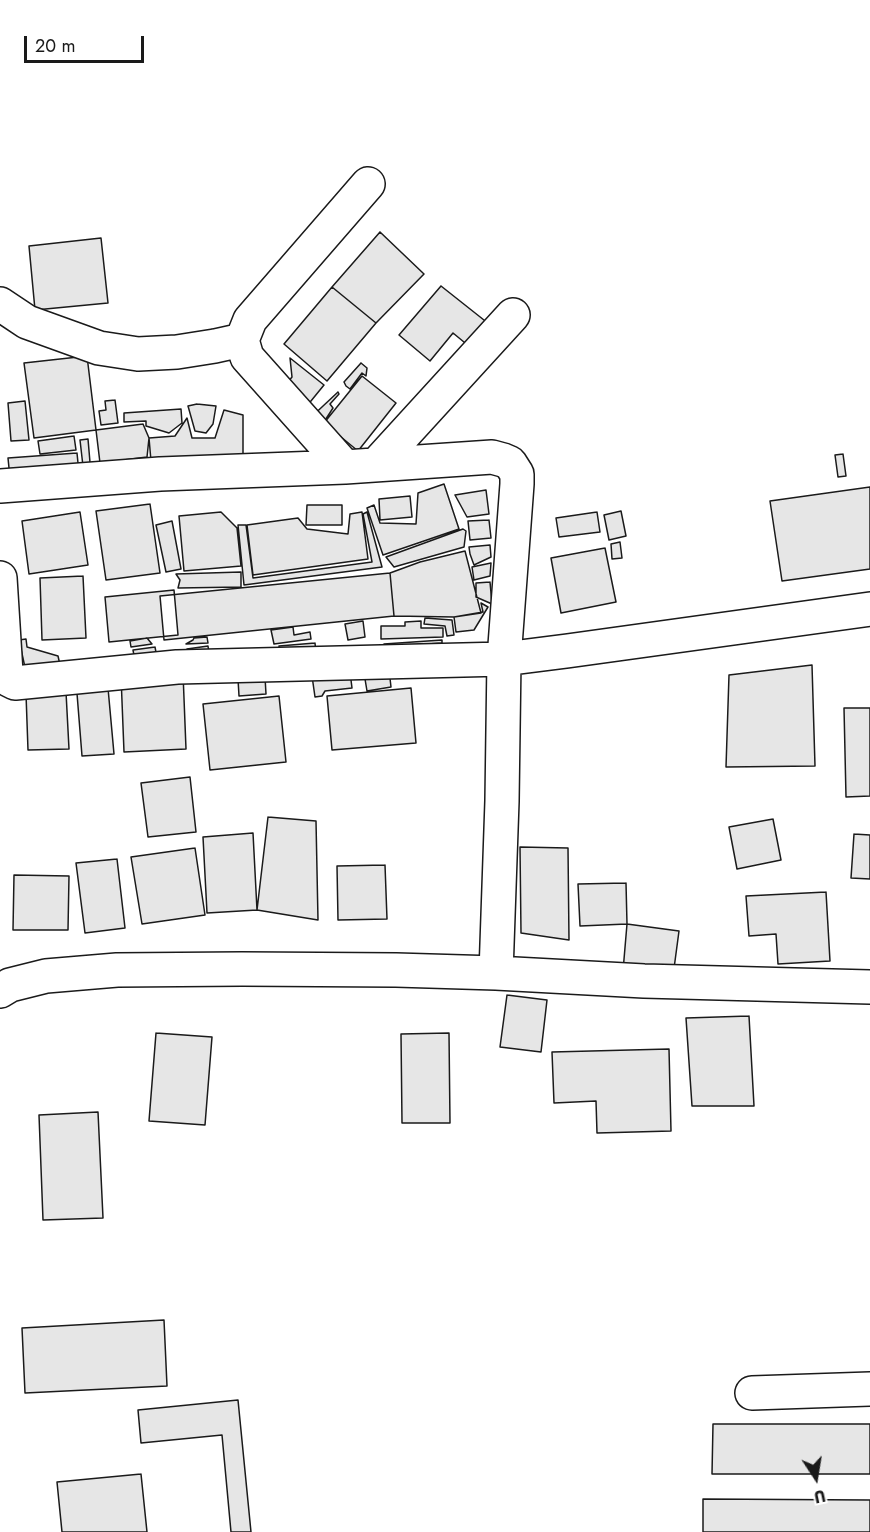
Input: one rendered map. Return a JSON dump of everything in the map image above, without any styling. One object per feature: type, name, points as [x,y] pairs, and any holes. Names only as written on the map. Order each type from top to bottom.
[{"type":"street","points":[[360,466],[247,357],[242,340],[250,320],[369,184]]},
{"type":"street","points":[[0,304],[27,322],[99,348],[138,354],[177,352],[242,340]]},
{"type":"street","points":[[360,466],[513,315]]},
{"type":"street","points":[[0,486],[160,474],[360,466],[492,457],[510,463],[517,474],[517,484],[504,659],[502,813],[496,974]]},
{"type":"street","points":[[0,578],[6,673],[9,680],[15,683],[177,667],[504,659],[870,609]]},
{"type":"street","points":[[0,991],[10,985],[46,976],[117,970],[242,969],[396,970],[870,987]]},
{"type":"street","points":[[752,1393],[870,1389]]},
{"type":"building","points":[[380,232],[424,274],[376,323],[332,287]]},
{"type":"building","points":[[101,238],[108,303],[35,310],[29,246]]},
{"type":"building","points":[[441,286],[489,324],[470,347],[453,333],[430,361],[399,335]]},
{"type":"building","points":[[332,287],[376,323],[327,381],[284,344]]},
{"type":"building","points":[[87,356],[96,430],[34,438],[24,363]]},
{"type":"building","points":[[290,358],[324,385],[302,412],[279,393],[292,377]]},
{"type":"building","points":[[361,363],[367,368],[366,376],[362,373],[350,389],[344,382]]},
{"type":"building","points":[[362,376],[396,403],[358,451],[324,423]]},
{"type":"building","points":[[338,392],[339,394],[330,404],[333,408],[322,425],[307,421]]},
{"type":"building","points":[[115,400],[118,423],[101,425],[99,411],[106,410],[105,401]]},
{"type":"building","points":[[25,401],[29,440],[11,441],[8,403]]},
{"type":"building","points":[[197,404],[216,406],[213,424],[206,433],[195,431],[188,406]]},
{"type":"building","points":[[181,409],[182,423],[169,433],[146,426],[146,421],[124,422],[124,413]]},
{"type":"building","points":[[224,410],[243,415],[243,455],[151,461],[149,438],[175,436],[187,418],[192,438],[215,438]]},
{"type":"building","points":[[143,424],[149,438],[147,457],[100,463],[96,430]]},
{"type":"building","points":[[74,436],[76,450],[40,454],[38,441]]},
{"type":"building","points":[[88,439],[91,474],[84,475],[80,440]]},
{"type":"building","points":[[77,453],[79,473],[10,478],[8,458]]},
{"type":"building","points":[[843,454],[846,476],[838,477],[835,455]]},
{"type":"building","points":[[444,484],[459,529],[383,555],[367,508],[374,505],[380,523],[416,524],[418,493]]},
{"type":"building","points":[[870,487],[870,569],[782,581],[770,501]]},
{"type":"building","points":[[486,490],[489,514],[467,517],[455,495]]},
{"type":"building","points":[[410,496],[412,517],[380,520],[379,499]]},
{"type":"building","points":[[150,504],[160,573],[106,580],[96,511]]},
{"type":"building","points":[[307,505],[342,505],[342,525],[306,525]]},
{"type":"building","points":[[621,511],[626,536],[609,540],[604,515]]},
{"type":"building","points":[[80,512],[88,565],[29,574],[22,521]]},
{"type":"building","points":[[221,512],[237,528],[241,566],[184,571],[179,516]]},
{"type":"building","points":[[362,512],[368,559],[253,575],[247,525],[298,518],[307,529],[348,534],[350,514]]},
{"type":"building","points":[[367,512],[382,567],[244,585],[238,525],[246,525],[253,578],[372,562],[363,514]]},
{"type":"building","points":[[597,512],[600,532],[559,537],[556,518]]},
{"type":"building","points":[[489,520],[491,538],[470,540],[468,521]]},
{"type":"building","points":[[172,521],[181,569],[166,572],[156,525]]},
{"type":"building","points":[[463,529],[466,531],[464,547],[394,567],[386,557]]},
{"type":"building","points":[[620,542],[622,558],[612,559],[611,544]]},
{"type":"building","points":[[490,545],[491,557],[474,565],[469,547]]},
{"type":"building","points":[[605,548],[616,602],[561,613],[551,558]]},
{"type":"building","points":[[465,551],[481,613],[454,617],[394,616],[390,573],[420,562]]},
{"type":"building","points":[[491,563],[490,576],[474,580],[472,567]]},
{"type":"building","points":[[241,572],[241,587],[178,588],[180,580],[176,574]]},
{"type":"building","points":[[390,573],[394,616],[164,640],[160,596]]},
{"type":"building","points":[[83,576],[86,638],[42,640],[40,578]]},
{"type":"building","points":[[490,582],[492,604],[476,597],[476,583]]},
{"type":"building","points":[[174,590],[178,635],[109,642],[105,597]]},
{"type":"building","points":[[481,603],[488,607],[474,630],[456,632],[454,617],[483,612]]},
{"type":"building","points":[[425,618],[452,620],[454,635],[447,636],[445,626],[424,624]]},
{"type":"building","points":[[363,621],[365,637],[348,640],[345,624]]},
{"type":"building","points":[[421,621],[421,628],[443,628],[443,637],[381,639],[381,626],[405,626],[405,622]]},
{"type":"building","points":[[293,627],[294,635],[310,632],[311,639],[274,644],[271,630]]},
{"type":"building","points":[[207,637],[208,643],[186,644],[194,638]]},
{"type":"building","points":[[147,638],[152,644],[131,647],[130,641]]},
{"type":"building","points":[[26,639],[27,647],[58,656],[60,665],[26,672],[19,640]]},
{"type":"building","points":[[442,640],[442,643],[384,647],[384,644]]},
{"type":"building","points":[[315,643],[316,653],[280,655],[279,646]]},
{"type":"building","points":[[208,646],[210,660],[189,662],[187,649]]},
{"type":"building","points":[[155,647],[158,663],[136,666],[133,650]]},
{"type":"building","points":[[812,665],[815,766],[726,767],[729,675]]},
{"type":"building","points":[[389,670],[391,687],[367,691],[364,673]]},
{"type":"building","points":[[350,672],[352,688],[325,691],[322,696],[315,697],[312,676]]},
{"type":"building","points":[[183,673],[186,749],[124,752],[121,676]]},
{"type":"building","points":[[107,677],[114,754],[82,756],[76,681]]},
{"type":"building","points":[[265,677],[266,694],[239,696],[238,679]]},
{"type":"building","points":[[411,688],[416,743],[332,750],[327,696]]},
{"type":"building","points":[[66,692],[69,749],[28,750],[26,694]]},
{"type":"building","points":[[279,696],[286,762],[210,770],[203,704]]},
{"type":"building","points":[[844,708],[870,708],[870,796],[846,797]]},
{"type":"building","points":[[190,777],[196,832],[148,837],[141,783]]},
{"type":"building","points":[[268,817],[316,821],[318,920],[257,910]]},
{"type":"building","points":[[773,819],[781,860],[737,869],[729,827]]},
{"type":"building","points":[[253,833],[257,910],[207,913],[203,837]]},
{"type":"building","points":[[854,834],[870,835],[870,879],[851,878]]},
{"type":"building","points":[[520,847],[568,848],[569,940],[521,933]]},
{"type":"building","points":[[195,848],[205,915],[142,924],[131,857]]},
{"type":"building","points":[[117,859],[125,928],[85,933],[76,863]]},
{"type":"building","points":[[385,865],[387,919],[338,920],[337,866]]},
{"type":"building","points":[[14,875],[69,876],[68,930],[13,930]]},
{"type":"building","points":[[626,883],[627,924],[580,926],[578,884]]},
{"type":"building","points":[[826,892],[830,961],[778,964],[776,934],[749,936],[746,896]]},
{"type":"building","points":[[627,924],[679,931],[673,976],[623,971]]},
{"type":"building","points":[[507,995],[547,1000],[541,1052],[500,1047]]},
{"type":"building","points":[[749,1016],[754,1106],[692,1106],[686,1018]]},
{"type":"building","points":[[156,1033],[212,1037],[205,1125],[149,1121]]},
{"type":"building","points":[[449,1033],[450,1123],[402,1123],[401,1034]]},
{"type":"building","points":[[669,1049],[671,1131],[597,1133],[596,1101],[554,1103],[552,1052]]},
{"type":"building","points":[[98,1112],[103,1218],[43,1220],[39,1115]]},
{"type":"building","points":[[164,1320],[167,1386],[25,1393],[22,1328]]},
{"type":"building","points":[[238,1400],[251,1532],[231,1532],[222,1435],[141,1443],[138,1410]]},
{"type":"building","points":[[713,1424],[870,1424],[870,1474],[712,1474]]},
{"type":"building","points":[[141,1474],[147,1532],[62,1532],[57,1482]]},
{"type":"building","points":[[703,1499],[870,1500],[870,1532],[703,1532]]}]
